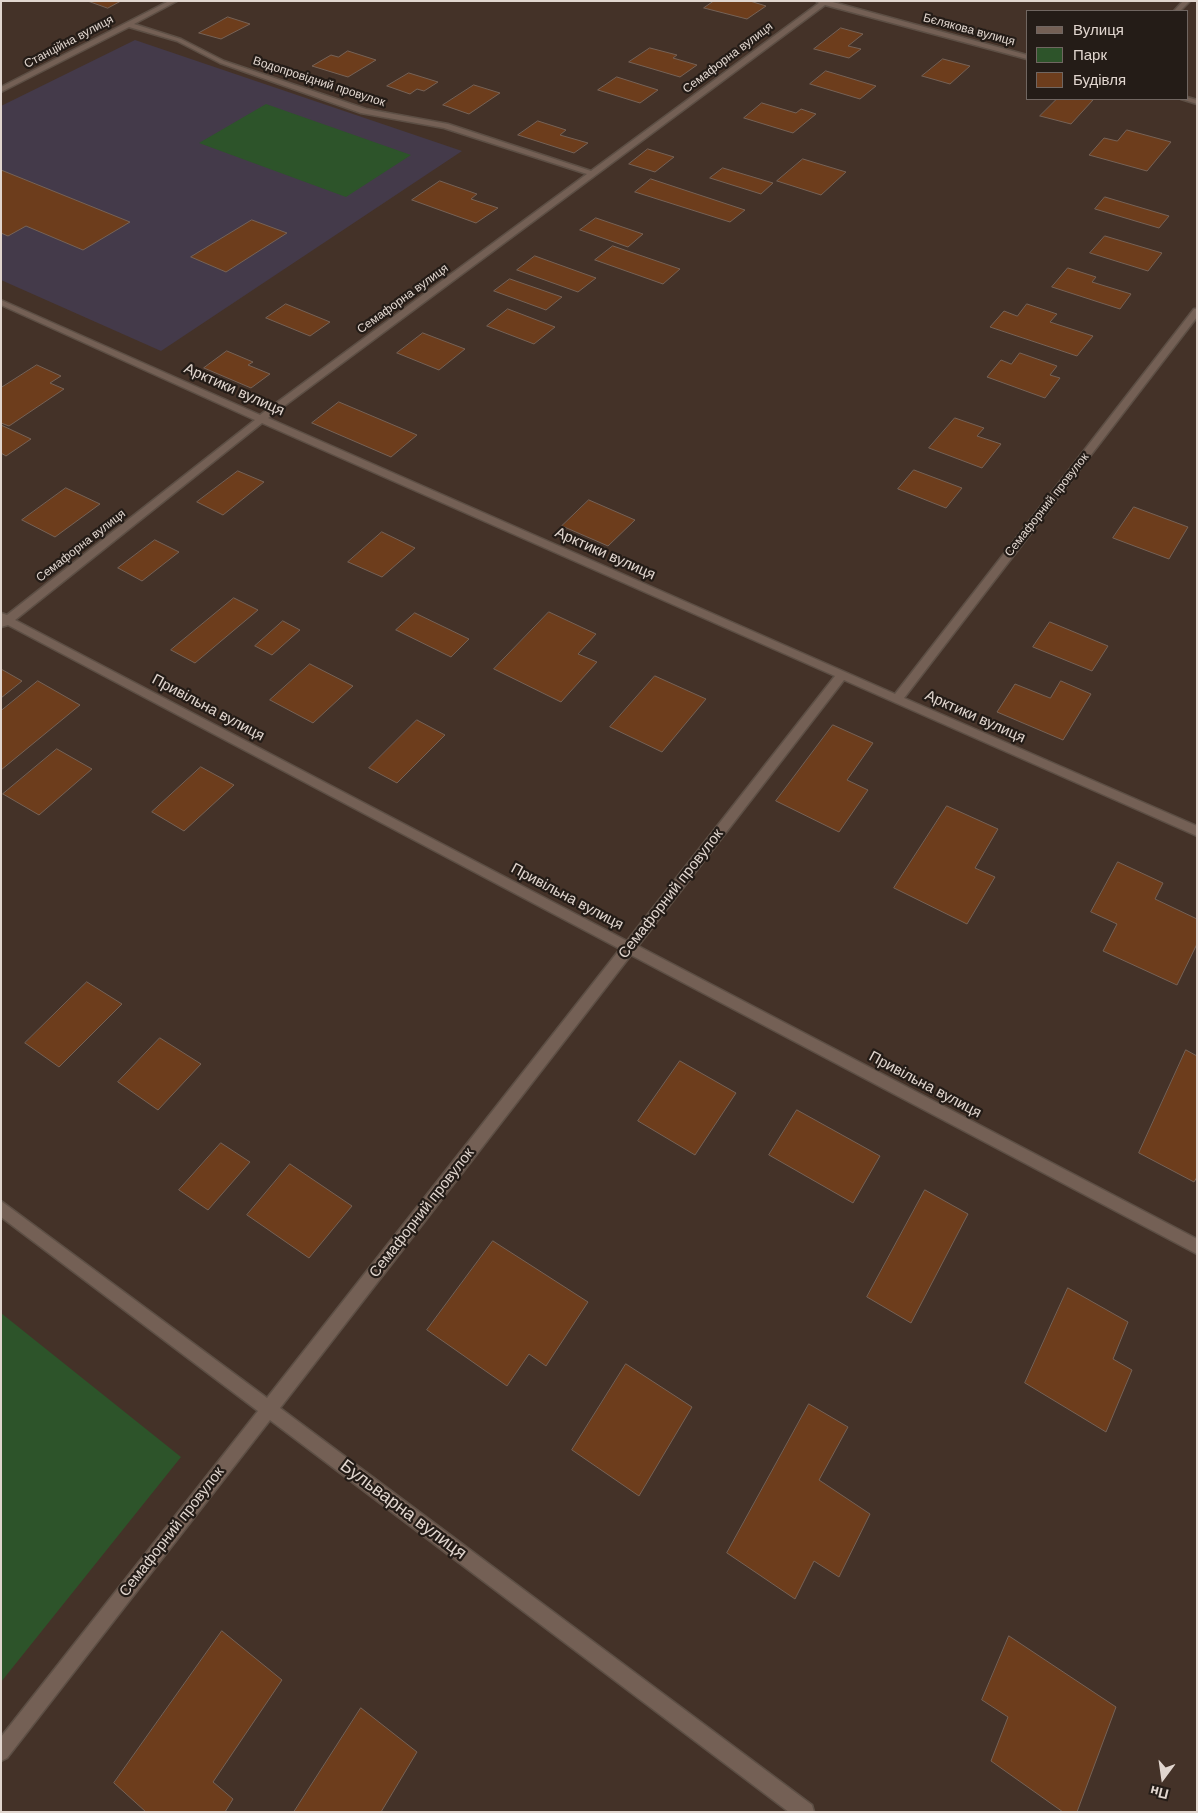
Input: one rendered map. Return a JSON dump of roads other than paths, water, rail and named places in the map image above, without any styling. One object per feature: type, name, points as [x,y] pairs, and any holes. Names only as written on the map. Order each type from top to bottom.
[{"type":"street","name":"Станційна вулиця","points":[[1,90],[174,1]]},
{"type":"street","points":[[1178,10],[1187,1]]},
{"type":"street","name":"Бєлякова вулиця","points":[[823,2],[1026,57]]},
{"type":"street","name":"Семафорна вулиця","points":[[4,621],[261,419],[823,2]]},
{"type":"street","name":"Водопровідний провулок","points":[[128,24],[179,40],[222,62],[364,110],[445,126],[593,174]]},
{"type":"street","name":"Арктики вулиця","points":[[1,302],[261,419],[1197,830]]},
{"type":"street","name":"Семафорний провулок","points":[[897,699],[1197,311]]},
{"type":"street","name":"Привільна вулиця","points":[[4,621],[1197,1247]]},
{"type":"street","name":"Семафорний провулок","points":[[1,1752],[842,675]]},
{"type":"street","name":"Бульварна вулиця","points":[[1,1208],[805,1812]]}]
